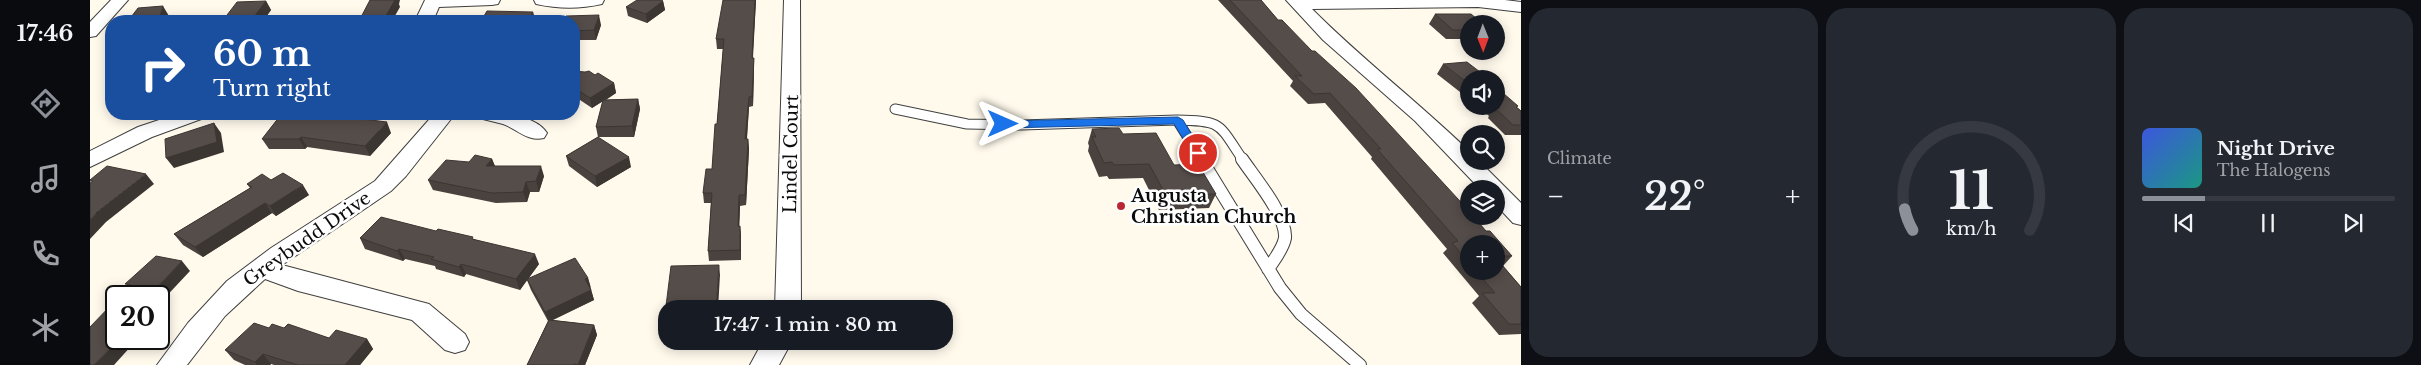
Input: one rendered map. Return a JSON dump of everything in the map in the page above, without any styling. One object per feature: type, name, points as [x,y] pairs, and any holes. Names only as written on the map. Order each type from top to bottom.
[{"type":"street","points":[[426,15],[432,1],[492,0]]},
{"type":"street","points":[[542,0],[578,4],[596,0]]},
{"type":"street","name":"Lindel Court","points":[[788,300],[792,0]]},
{"type":"street","points":[[1296,2],[1478,2],[1521,7]]},
{"type":"street","points":[[1296,2],[1329,36],[1422,117],[1485,180]]},
{"type":"street","points":[[90,6],[116,3]]},
{"type":"street","points":[[105,15],[116,3]]},
{"type":"street","points":[[90,32],[105,15]]},
{"type":"street","points":[[93,155],[145,132],[180,120]]},
{"type":"street","name":"Greybudd Drive","points":[[171,365],[224,301],[262,268],[383,186],[398,171],[440,120]]},
{"type":"street","points":[[511,120],[537,134]]},
{"type":"street","points":[[1505,200],[1521,217]]},
{"type":"street","points":[[262,268],[298,281],[420,311],[455,342]]},
{"type":"street","points":[[764,365],[773,350]]},
{"type":"lane","points":[[895,109],[967,124],[1022,125],[1208,120],[1220,126],[1280,215],[1286,227],[1286,240],[1268,269]]},
{"type":"lane","points":[[1178,120],[1268,269],[1301,314],[1360,365]]},
{"type":"building","points":[[370,0],[395,0],[386,15],[362,15]]},
{"type":"building","points":[[637,0],[663,1],[646,14],[626,7]]},
{"type":"building","points":[[723,0],[755,0],[752,96],[749,97],[745,139],[748,139],[745,195],[739,195],[738,226],[740,226],[740,250],[708,251],[712,193],[703,193],[706,169],[712,169],[715,124],[717,124],[724,39],[716,39]]},
{"type":"building","points":[[1230,0],[1261,0],[1278,20],[1282,20],[1312,51],[1315,51],[1356,88],[1460,201],[1460,225],[1481,225],[1486,231],[1490,231],[1494,235],[1460,235],[1460,252],[1452,243],[1458,241],[1377,149],[1381,149],[1330,93],[1314,94],[1295,76],[1302,76]]},
{"type":"building","points":[[266,1],[256,15],[227,15],[237,2]]},
{"type":"building","points":[[163,6],[160,15],[133,15],[138,8]]},
{"type":"building","points":[[487,11],[533,12],[531,15],[485,15]]},
{"type":"building","points":[[1435,14],[1472,15],[1460,15],[1460,30],[1453,30]]},
{"type":"building","points":[[599,15],[594,30],[580,31],[580,16]]},
{"type":"building","points":[[1467,62],[1477,70],[1460,70],[1460,77],[1443,64]]},
{"type":"building","points":[[589,71],[595,75],[598,73],[614,83],[590,98],[580,92],[580,72]]},
{"type":"building","points":[[1505,95],[1521,111],[1521,125],[1513,125],[1502,115],[1505,115]]},
{"type":"building","points":[[638,99],[632,126],[596,127],[603,100]]},
{"type":"building","points":[[277,120],[371,120],[387,122],[365,146],[301,137],[299,139],[262,139]]},
{"type":"building","points":[[214,123],[217,142],[166,158],[165,139]]},
{"type":"building","points":[[1119,128],[1123,134],[1156,133],[1174,165],[1198,164],[1216,194],[1166,195],[1149,164],[1114,165],[1112,162],[1104,163],[1092,137],[1096,137],[1092,129]]},
{"type":"building","points":[[598,137],[629,157],[595,176],[566,156]]},
{"type":"building","points":[[475,155],[492,159],[486,166],[541,166],[536,181],[526,182],[523,192],[492,193],[428,180],[446,160],[469,162]]},
{"type":"building","points":[[107,166],[146,174],[97,212],[90,220],[90,183],[93,181],[90,180]]},
{"type":"building","points":[[283,173],[303,185],[270,206],[265,203],[195,247],[174,234],[252,187],[247,184],[262,174],[271,180]]},
{"type":"building","points":[[381,217],[436,231],[438,229],[473,237],[472,239],[535,254],[516,279],[461,264],[459,267],[431,259],[434,257],[399,249],[397,251],[360,238]]},
{"type":"building","points":[[1505,248],[1512,256],[1505,256]]},
{"type":"building","points":[[156,256],[182,261],[159,285],[125,284]]},
{"type":"building","points":[[575,258],[588,278],[585,279],[591,290],[545,312],[527,279]]},
{"type":"building","points":[[719,265],[717,300],[667,300],[671,266]]},
{"type":"building","points":[[1505,268],[1521,287],[1521,324],[1509,324],[1482,293],[1495,293],[1484,280],[1505,280]]},
{"type":"building","points":[[105,311],[105,350],[108,350],[94,365],[90,365],[90,327]]},
{"type":"building","points":[[549,320],[594,325],[578,365],[527,365]]},
{"type":"building","points":[[254,323],[269,328],[272,324],[284,328],[288,324],[329,338],[336,330],[367,339],[345,365],[298,365],[263,354],[255,362],[225,350]]},
{"type":"place","name":"Augusta Christian Church","points":[[1121,206]]},
{"type":"route","points":[[1003,124],[1178,120],[1198,153]]}]
